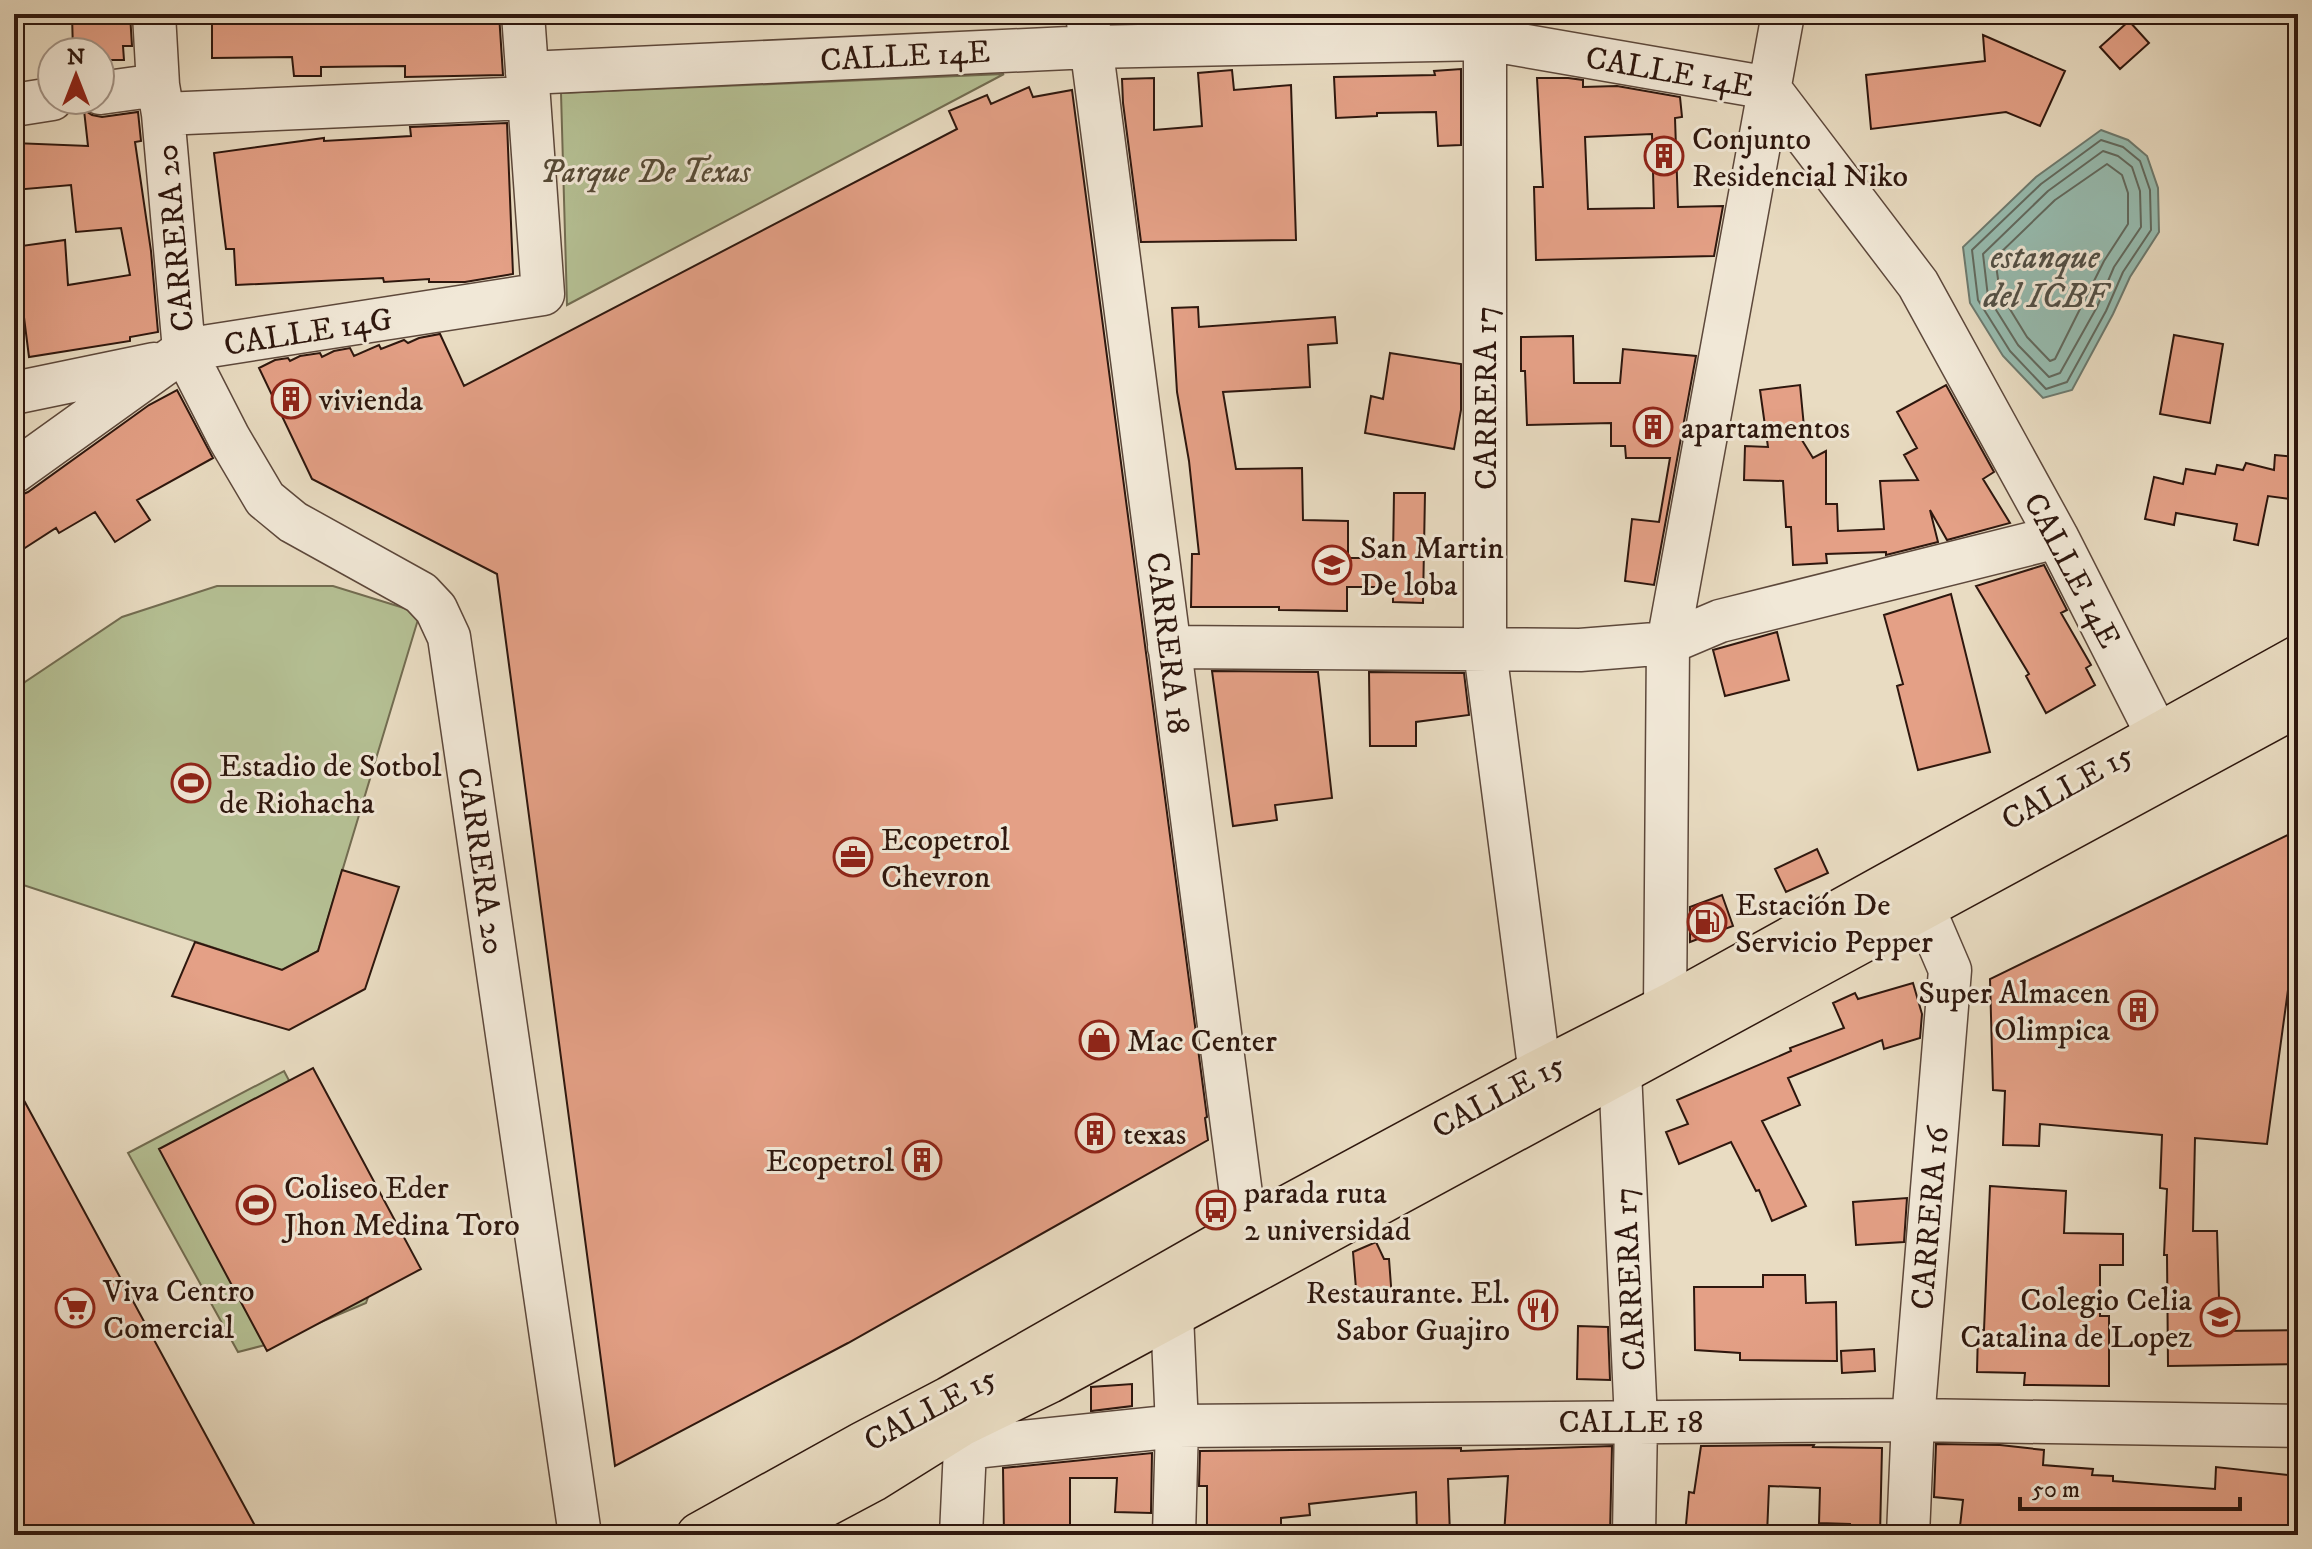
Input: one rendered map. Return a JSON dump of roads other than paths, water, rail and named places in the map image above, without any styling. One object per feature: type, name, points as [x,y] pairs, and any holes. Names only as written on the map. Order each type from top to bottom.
[{"type":"highway","name":"CALLE 15","points":[[699,1535],[863,1444],[1248,1252],[1542,1093],[1665,1008],[2298,658]]},
{"type":"highway","name":"CALLE 15","points":[[1542,1093],[1620,1071],[2298,704]]},
{"type":"highway","name":"CALLE 15","points":[[768,1535],[873,1479],[963,1436],[1172,1315],[1248,1252]]},
{"type":"street","name":"CARRERA 20","points":[[154,14],[175,356],[265,499],[293,522],[421,593],[436,609],[449,637],[580,1535]]},
{"type":"street","points":[[523,14],[528,86]]},
{"type":"street","points":[[1665,1008],[1668,643],[1783,14]]},
{"type":"street","name":"CALLE 14E","points":[[116,95],[161,100],[528,86],[1088,30],[1485,26],[1769,88],[1918,284],[2057,537],[2158,736]]},
{"type":"street","name":"CARRERA 17","points":[[1485,26],[1485,651],[1542,1093]]},
{"type":"street","name":"CARRERA 18","points":[[1088,30],[1248,1252]]},
{"type":"street","name":"CALLE 14G","points":[[14,472],[175,356],[543,294],[528,86]]},
{"type":"street","points":[[14,105],[36,102]]},
{"type":"street","points":[[14,393],[175,356]]},
{"type":"street","points":[[1169,647],[1485,651],[1580,650],[1668,643],[1720,621],[2057,537]]},
{"type":"street","name":"CARRERA 16","points":[[1908,1535],[1913,1420],[1950,970],[1923,907]]},
{"type":"street","name":"CARRERA 17","points":[[1620,1071],[1636,1421],[1634,1535]]},
{"type":"street","points":[[1172,1315],[1177,1426],[1174,1535]]},
{"type":"street","name":"CALLE 18","points":[[963,1436],[1177,1426],[1636,1421],[1913,1420],[2298,1426]]},
{"type":"street","points":[[961,1535],[963,1436]]},
{"type":"water","name":"estanque del ICBF","points":[[2101,130],[2128,140],[2147,156],[2158,188],[2159,232],[2130,277],[2072,390],[2043,398],[2003,356],[1970,303],[1963,247],[2036,177]]},
{"type":"place","name":"Conjunto Residencial Niko","points":[[1664,156]]},
{"type":"place","name":"vivienda","points":[[291,399]]},
{"type":"place","name":"apartamentos","points":[[1653,427]]},
{"type":"place","name":"San Martin De loba","points":[[1332,565]]},
{"type":"place","name":"Estadio de Sotbol de Riohacha","points":[[191,783]]},
{"type":"place","name":"Ecopetrol Chevron","points":[[853,857]]},
{"type":"place","name":"Estación De Servicio Pepper","points":[[1707,922]]},
{"type":"place","name":"Super Almacen Olimpica","points":[[2138,1010]]},
{"type":"place","name":"Mac Center","points":[[1099,1040]]},
{"type":"place","name":"texas","points":[[1095,1133]]},
{"type":"place","name":"Ecopetrol","points":[[922,1160]]},
{"type":"place","name":"Coliseo Eder Jhon Medina Toro","points":[[256,1205]]},
{"type":"place","name":"parada ruta 2 universidad","points":[[1216,1210]]},
{"type":"place","name":"Viva Centro Comercial","points":[[75,1308]]},
{"type":"place","name":"Restaurante. El. Sabor Guajiro","points":[[1538,1310]]},
{"type":"place","name":"Colegio Celia Catalina de Lopez","points":[[2220,1317]]},
{"type":"park label","name":"Parque De Texas","points":[[645,171]]}]
